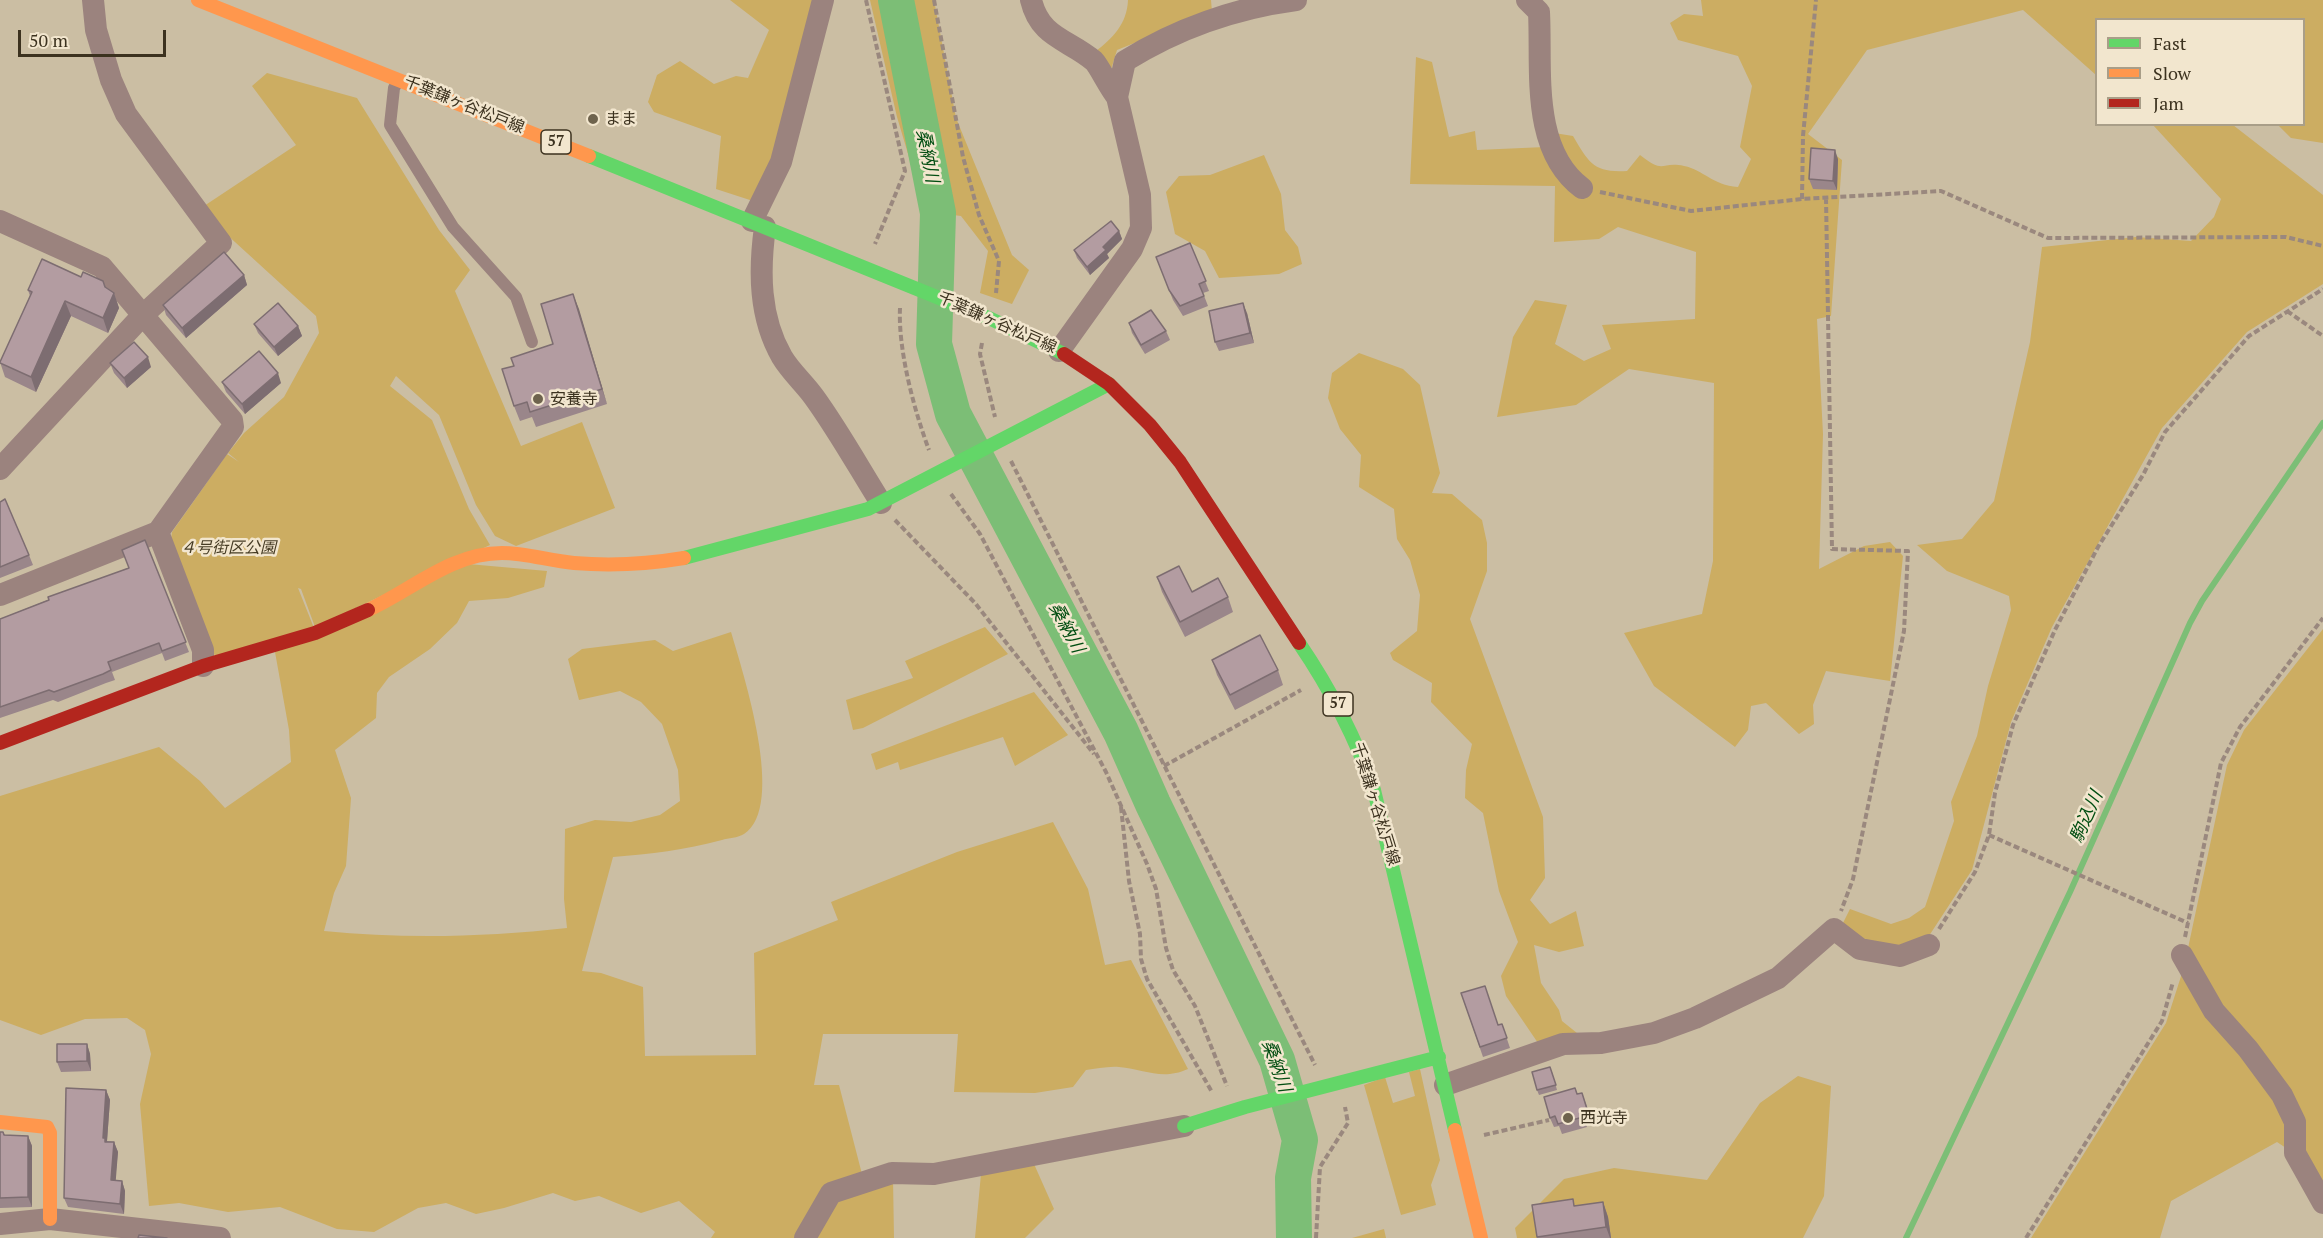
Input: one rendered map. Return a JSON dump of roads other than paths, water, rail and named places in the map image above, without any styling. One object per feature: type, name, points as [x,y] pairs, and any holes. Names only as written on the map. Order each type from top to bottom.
[{"type":"main road","name":"千葉鎌ヶ谷松戸線","points":[[198,0],[400,79],[991,319],[1059,351],[1109,384],[1150,425],[1180,462],[1322,677],[1358,744],[1374,790],[1481,1238]]},
{"type":"main road","points":[[0,743],[203,666],[315,633],[397,597],[435,571],[468,559],[501,553],[574,563],[646,564],[693,556],[868,509],[1109,384]]},
{"type":"main road","points":[[1184,1126],[1236,1110],[1439,1057]]},
{"type":"main road","points":[[0,1122],[47,1127],[50,1133],[50,1219]]},
{"type":"street","points":[[0,469],[142,316],[221,243],[126,114],[111,80],[99,40],[93,0]]},
{"type":"street","points":[[823,0],[781,162],[759,224],[763,300],[773,338],[783,359],[814,397],[881,503]]},
{"type":"street","points":[[1031,0],[1035,16],[1046,29],[1096,63],[1105,82],[1117,97],[1140,195],[1141,228],[1132,249],[1059,351]]},
{"type":"street","points":[[1527,0],[1539,12],[1544,124],[1558,162],[1582,188]]},
{"type":"street","points":[[1117,97],[1125,61],[1154,43],[1222,17],[1282,1]]},
{"type":"street","points":[[0,221],[102,267],[232,420],[233,427],[158,532],[0,595]]},
{"type":"street","points":[[158,532],[203,650],[203,666]]},
{"type":"street","points":[[1445,1085],[1563,1044],[1601,1043],[1643,1035],[1695,1018],[1778,978],[1834,929],[1860,949],[1900,956],[1929,945]]},
{"type":"street","points":[[2182,955],[2214,1011],[2248,1049],[2282,1095],[2295,1122],[2295,1153],[2323,1203]]},
{"type":"street","points":[[805,1238],[831,1193],[892,1173],[934,1174],[1184,1126]]},
{"type":"street","points":[[0,1224],[50,1219],[220,1238]]},
{"type":"lane","points":[[400,79],[394,88],[390,125],[453,227],[516,297],[532,342]]},
{"type":"waterway","name":"桑納川","points":[[896,0],[938,213],[934,344],[953,414],[1121,732],[1153,804],[1277,1060],[1300,1140],[1293,1178],[1294,1238]]},
{"type":"waterway","name":"駒込川","points":[[1906,1238],[2070,892],[2190,623],[2202,601],[2323,423]]},
{"type":"place","name":"まま","points":[[593,119]]},
{"type":"place","name":"安養寺","points":[[538,399]]},
{"type":"place","name":"西光寺","points":[[1568,1118]]},
{"type":"park label","name":"４号街区公園","points":[[228,548]]}]
